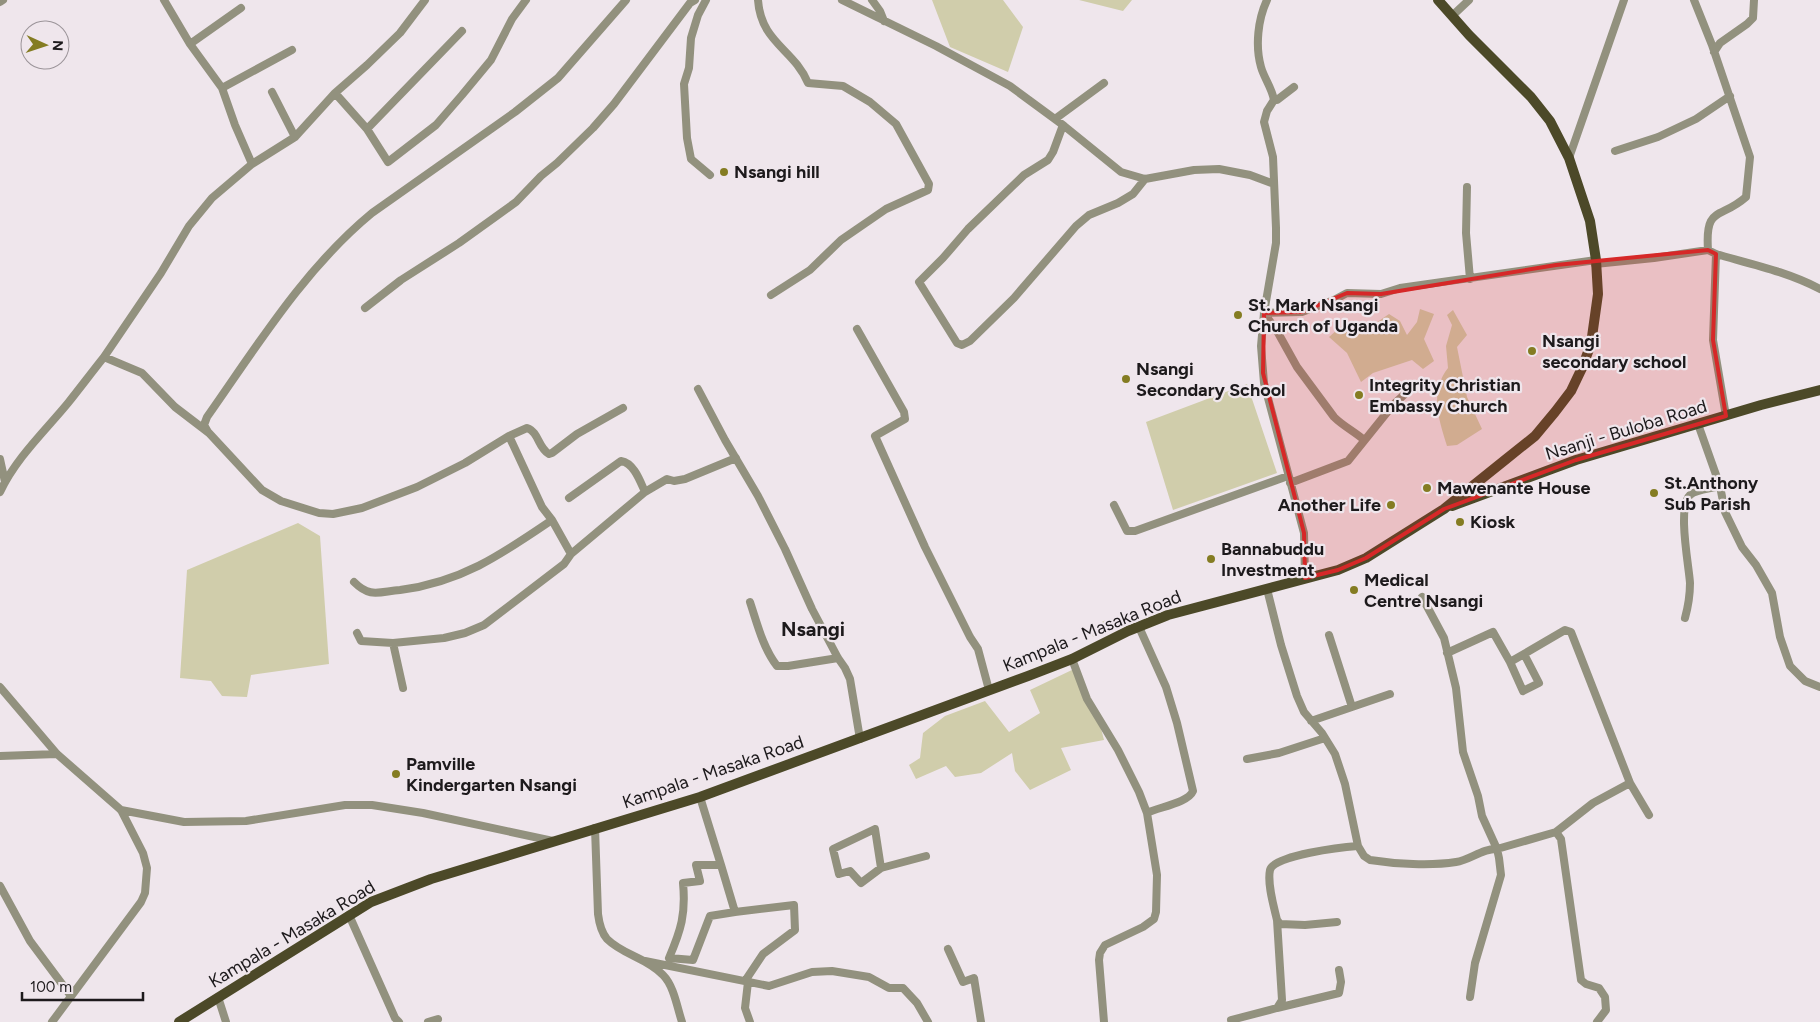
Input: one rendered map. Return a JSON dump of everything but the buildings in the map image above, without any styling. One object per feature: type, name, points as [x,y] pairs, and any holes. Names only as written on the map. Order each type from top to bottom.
[{"type":"main road","name":"Kampala - Masaka Road","points":[[178,1022],[371,902],[431,879],[700,797],[1072,659],[1128,631],[1168,615],[1338,570],[1366,558],[1444,509],[1535,436],[1571,391],[1591,344],[1598,294],[1590,221],[1569,158],[1550,121],[1531,97],[1468,35],[1438,0]]},
{"type":"main road","name":"Nsanji - Buloba Road","points":[[1444,509],[1576,460],[1820,390]]},
{"type":"street","points":[[164,0],[190,44],[222,88],[252,164]]},
{"type":"street","points":[[0,492],[4,482],[32,445],[104,357],[161,273],[189,226],[212,198],[252,164],[295,137],[335,93],[400,33],[425,0]]},
{"type":"street","points":[[335,93],[366,129],[388,162],[436,125],[491,60],[512,19],[526,0]]},
{"type":"street","points":[[209,433],[204,425],[207,417],[270,326],[308,278],[354,228],[372,212],[515,112],[558,78],[626,0]]},
{"type":"street","points":[[365,308],[401,280],[459,244],[516,202],[593,128],[614,104],[690,3],[695,0]]},
{"type":"street","points":[[706,0],[698,14],[692,38],[689,68],[684,84],[685,112],[691,160],[710,175]]},
{"type":"street","points":[[758,0],[764,27],[802,70],[808,83],[843,86],[896,124],[929,184],[928,190],[886,209],[841,240],[810,270],[771,295]]},
{"type":"street","points":[[842,0],[1010,86],[1063,125],[1121,172],[1145,179],[1194,170],[1219,169],[1250,175],[1274,184]]},
{"type":"street","points":[[872,0],[884,21]]},
{"type":"street","points":[[1267,0],[1261,13],[1259,54],[1261,66],[1274,100]]},
{"type":"street","points":[[1452,16],[1469,0]]},
{"type":"street","points":[[1569,158],[1624,0]]},
{"type":"street","points":[[1694,0],[1709,36],[1750,157],[1746,197],[1718,213],[1710,222],[1708,229],[1712,252],[1713,340],[1726,416]]},
{"type":"street","points":[[1714,52],[1720,43],[1753,18],[1754,0]]},
{"type":"street","points":[[190,44],[241,8]]},
{"type":"street","points":[[366,129],[462,31]]},
{"type":"street","points":[[222,88],[292,50]]},
{"type":"street","points":[[1055,119],[1104,83]]},
{"type":"street","points":[[1294,87],[1277,100],[1274,100],[1267,111],[1264,122],[1273,157],[1276,243],[1264,313],[1261,346],[1264,384],[1304,533],[1305,578]]},
{"type":"street","points":[[272,92],[295,137]]},
{"type":"street","points":[[1615,151],[1658,137],[1696,119],[1730,96]]},
{"type":"street","points":[[1063,125],[1048,160],[1024,175],[968,229],[919,282],[957,343],[962,345],[970,341],[1014,298],[1076,226],[1089,214],[1118,203],[1133,194],[1145,179]]},
{"type":"street","points":[[1467,187],[1466,233],[1470,279]]},
{"type":"street","points":[[1264,313],[1302,312],[1348,293],[1381,294],[1400,288],[1596,262],[1712,252],[1776,271],[1807,282],[1820,289]]},
{"type":"street","points":[[1264,313],[1277,331],[1297,367],[1334,417],[1364,440]]},
{"type":"street","points":[[857,330],[904,412],[905,419],[875,436],[925,547],[970,637],[978,649],[989,690]]},
{"type":"street","points":[[104,357],[142,373],[175,407],[209,433],[262,490],[281,501],[318,513],[333,514],[362,508],[417,487],[465,463],[509,436],[527,428],[532,430],[544,451],[549,454],[577,434],[623,408]]},
{"type":"street","points":[[698,389],[786,549],[812,609],[845,668],[850,680],[860,739]]},
{"type":"street","points":[[1114,505],[1127,531],[1135,531],[1348,461],[1393,405],[1408,392]]},
{"type":"street","points":[[1698,424],[1720,486],[1725,512],[1742,548],[1756,565],[1772,593],[1780,637],[1790,666],[1805,681],[1820,687]]},
{"type":"street","points":[[509,436],[528,473],[542,507],[552,520],[571,554]]},
{"type":"street","points":[[357,633],[361,640],[393,643],[444,638],[484,625],[564,564],[571,554],[645,492],[667,479],[679,481],[736,458]]},
{"type":"street","points":[[0,459],[4,482]]},
{"type":"street","points":[[569,498],[621,461],[626,462],[632,468],[645,492]]},
{"type":"street","points":[[1686,618],[1690,583],[1686,557],[1684,519],[1687,500],[1690,495],[1696,492],[1720,486]]},
{"type":"street","points":[[354,582],[364,591],[374,593],[443,582],[495,558],[552,520]]},
{"type":"street","points":[[1267,589],[1281,645],[1297,696],[1304,712],[1335,754],[1345,784],[1358,846],[1364,856],[1370,860],[1427,863],[1458,862],[1491,848],[1497,849],[1556,832],[1593,803],[1630,783]]},
{"type":"street","points":[[1422,597],[1444,638],[1456,688],[1463,752],[1478,796],[1482,816],[1497,849],[1501,876],[1475,963],[1470,997]]},
{"type":"street","points":[[750,602],[762,637],[778,666],[838,658]]},
{"type":"street","points":[[1139,626],[1166,687],[1177,723],[1193,791],[1191,796],[1147,813]]},
{"type":"street","points":[[1510,662],[1565,630],[1571,632],[1630,783],[1649,815]]},
{"type":"street","points":[[1447,653],[1493,632],[1510,662],[1523,691],[1539,683],[1524,654]]},
{"type":"street","points":[[1328,634],[1352,706]]},
{"type":"street","points":[[393,643],[404,688]]},
{"type":"street","points":[[1072,659],[1088,699],[1106,733],[1118,750],[1139,792],[1147,813],[1157,875],[1154,920],[1109,943],[1102,949],[1099,960],[1104,1022]]},
{"type":"street","points":[[0,687],[57,754],[121,810],[143,853],[147,868],[145,892],[141,902],[52,1022]]},
{"type":"street","points":[[1311,721],[1390,694]]},
{"type":"street","points":[[1247,759],[1279,753],[1325,738]]},
{"type":"street","points":[[0,756],[42,753],[57,754]]},
{"type":"street","points":[[700,797],[735,912]]},
{"type":"street","points":[[121,810],[184,822],[237,821],[345,805],[372,806],[423,813],[553,841]]},
{"type":"street","points":[[595,828],[600,926],[607,939],[623,950],[645,961],[664,976],[669,982],[682,1022]]},
{"type":"street","points":[[881,868],[875,829],[833,848],[839,874],[850,871],[861,883],[881,868],[926,856]]},
{"type":"street","points":[[1556,832],[1561,839],[1581,980],[1586,984],[1599,988],[1605,997],[1606,1010],[1597,1022]]},
{"type":"street","points":[[1278,1008],[1282,1000],[1277,920],[1271,891],[1270,871],[1276,863],[1300,855],[1358,846]]},
{"type":"street","points":[[721,865],[696,865],[700,881],[683,884],[685,906],[680,932],[669,958],[693,960],[710,916],[794,905],[795,930],[763,954],[747,982],[746,1008],[750,1022]]},
{"type":"street","points":[[0,886],[30,942],[72,996]]},
{"type":"street","points":[[350,915],[395,1018],[399,1022]]},
{"type":"street","points":[[1277,920],[1280,924],[1290,925],[1337,922]]},
{"type":"street","points":[[948,949],[963,982],[974,978],[981,1022]]},
{"type":"street","points":[[645,961],[769,986],[812,972],[832,972],[869,977],[889,988],[903,988],[917,1003],[928,1022]]},
{"type":"street","points":[[1230,1020],[1339,993],[1341,982],[1340,970]]},
{"type":"street","points":[[218,997],[226,1022]]},
{"type":"street","points":[[428,1022],[438,1019]]},
{"type":"highlighted area","points":[[1708,250],[1716,254],[1713,340],[1726,416],[1576,460],[1444,509],[1366,558],[1338,570],[1305,578],[1304,533],[1263,373],[1264,313],[1302,312],[1347,293],[1381,294],[1556,265]]},
{"type":"shaded area","points":[[932,0],[1003,0],[1023,27],[1008,72],[950,47]]},
{"type":"shaded area","points":[[1079,0],[1132,0],[1123,11]]},
{"type":"shaded area","points":[[1420,309],[1434,314],[1424,339],[1434,361],[1423,369],[1412,360],[1373,373],[1361,382],[1347,353],[1329,337],[1346,322],[1373,325],[1389,314],[1400,321],[1407,335],[1417,322]]},
{"type":"shaded area","points":[[1453,310],[1467,335],[1457,347],[1467,397],[1482,429],[1457,445],[1447,446],[1437,406],[1437,396],[1442,377],[1448,368],[1446,346],[1452,325],[1447,315]]},
{"type":"shaded area","points":[[1247,384],[1277,473],[1173,510],[1146,422]]},
{"type":"shaded area","points":[[298,523],[320,536],[329,664],[251,675],[247,697],[222,696],[211,681],[180,678],[187,570]]},
{"type":"shaded area","points":[[1106,620],[1113,627],[1093,637],[1091,627]]},
{"type":"shaded area","points":[[1074,669],[1097,713],[1104,740],[1061,748],[1071,770],[1030,790],[1015,771],[1012,753],[981,773],[955,777],[946,766],[916,779],[909,765],[920,758],[923,733],[945,716],[985,701],[1009,732],[1040,713],[1030,690]]},
{"type":"place","name":"Nsangi hill","points":[[724,172]]},
{"type":"place","name":"St. Mark Nsangi Church of Uganda","points":[[1238,315]]},
{"type":"place","name":"Nsangi secondary school","points":[[1532,351]]},
{"type":"place","name":"Nsangi Secondary School","points":[[1126,379]]},
{"type":"place","name":"Integrity Christian Embassy Church","points":[[1359,395]]},
{"type":"place","name":"Mawenante House","points":[[1427,488]]},
{"type":"place","name":"St.Anthony Sub Parish","points":[[1654,493]]},
{"type":"place","name":"Another Life","points":[[1391,505]]},
{"type":"place","name":"Kiosk","points":[[1460,522]]},
{"type":"place","name":"Bannabuddu Investment","points":[[1211,559]]},
{"type":"place","name":"Medical Centre Nsangi","points":[[1354,590]]},
{"type":"place","name":"Pamville Kindergarten Nsangi","points":[[396,774]]},
{"type":"district","name":"Nsangi","points":[[813,629]]}]
